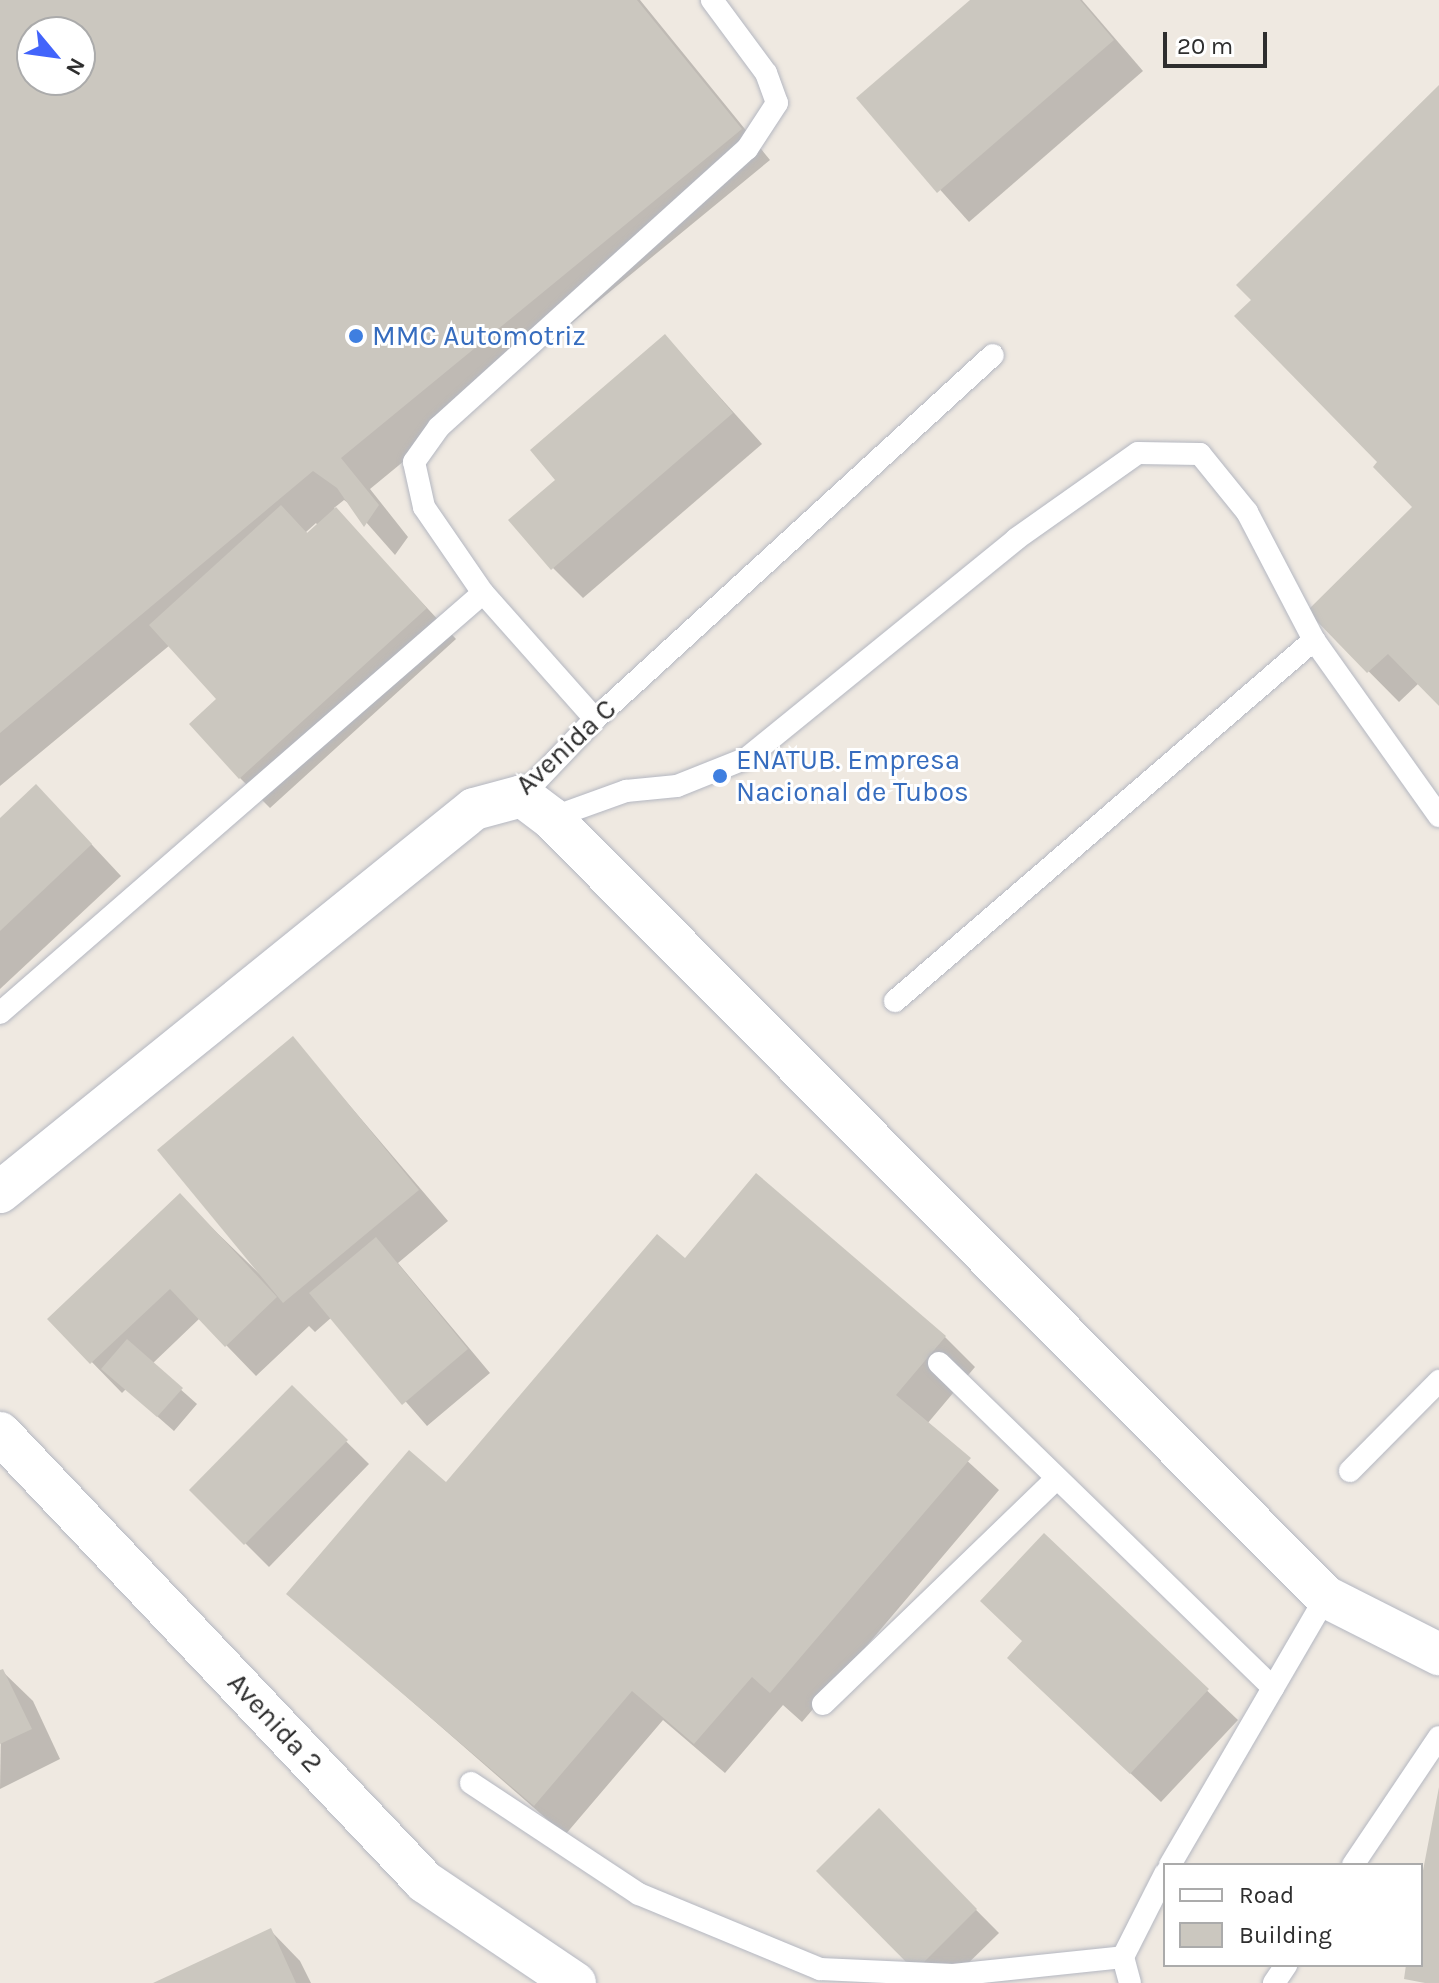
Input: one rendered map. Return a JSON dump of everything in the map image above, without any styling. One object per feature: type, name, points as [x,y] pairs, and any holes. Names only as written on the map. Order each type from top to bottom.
[{"type":"street","name":"Avenida C","points":[[0,1192],[474,809],[536,807]]},
{"type":"street","points":[[536,807],[1326,1597],[1439,1654]]},
{"type":"street","name":"Avenida 2","points":[[0,1433],[425,1882],[575,1983]]},
{"type":"lane","points":[[595,719],[483,593],[424,507],[414,462],[439,427],[747,149],[777,103],[766,73],[712,0]]},
{"type":"lane","name":"Avenida C","points":[[536,807],[595,719],[993,355]]},
{"type":"lane","points":[[536,807],[626,791],[677,786],[747,758],[1016,539],[1138,453],[1200,454],[1247,512],[1314,640],[1439,816]]},
{"type":"lane","points":[[0,1013],[483,593]]},
{"type":"lane","points":[[895,1001],[1314,640]]},
{"type":"lane","points":[[939,1363],[1273,1688]]},
{"type":"lane","points":[[1350,1471],[1439,1381]]},
{"type":"lane","points":[[823,1704],[1057,1478]]},
{"type":"lane","points":[[1171,1863],[1326,1597]]},
{"type":"lane","points":[[1354,1863],[1439,1737]]},
{"type":"lane","points":[[471,1783],[639,1894],[820,1969],[953,1975],[1123,1957]]},
{"type":"lane","points":[[1130,1983],[1123,1957],[1163,1878]]},
{"type":"building","points":[[0,0],[637,0],[742,129],[341,458],[379,505],[364,527],[337,488],[313,471],[0,733]]},
{"type":"building","points":[[970,0],[1080,0],[1114,40],[937,193],[856,98]]},
{"type":"building","points":[[1439,85],[1439,706],[1388,654],[1367,673],[1307,611],[1412,507],[1373,467],[1377,462],[1234,316],[1251,300],[1236,285]]},
{"type":"building","points":[[665,334],[733,413],[551,570],[508,520],[555,480],[530,450]]},
{"type":"building","points":[[281,505],[307,533],[336,507],[427,608],[239,779],[189,724],[216,699],[149,625]]},
{"type":"building","points":[[36,784],[92,844],[0,931],[0,818]]},
{"type":"building","points":[[293,1036],[419,1190],[283,1303],[157,1150]]},
{"type":"building","points":[[756,1173],[946,1336],[896,1395],[971,1458],[770,1693],[752,1677],[694,1744],[632,1691],[534,1806],[286,1594],[409,1450],[446,1482],[657,1234],[685,1258]]},
{"type":"building","points":[[180,1193],[277,1297],[225,1347],[170,1289],[90,1364],[47,1319]]},
{"type":"building","points":[[376,1237],[468,1349],[402,1405],[309,1293]]},
{"type":"building","points":[[127,1339],[183,1388],[157,1417],[101,1369]]},
{"type":"building","points":[[292,1385],[348,1440],[244,1545],[189,1490]]},
{"type":"building","points":[[1044,1533],[1209,1689],[1130,1774],[1007,1658],[1022,1641],[980,1601]]},
{"type":"building","points":[[3,1669],[32,1729],[0,1744],[0,1670]]},
{"type":"building","points":[[1439,1787],[1439,1983],[1404,1979],[1406,1967],[1423,1967],[1423,1871]]},
{"type":"building","points":[[879,1808],[977,1909],[915,1971],[816,1871]]},
{"type":"building","points":[[271,1928],[296,1983],[153,1983]]},
{"type":"place","name":"MMC Automotriz","points":[[356,336]]},
{"type":"place","name":"ENATUB. Empresa Nacional de Tubos","points":[[720,776]]}]
